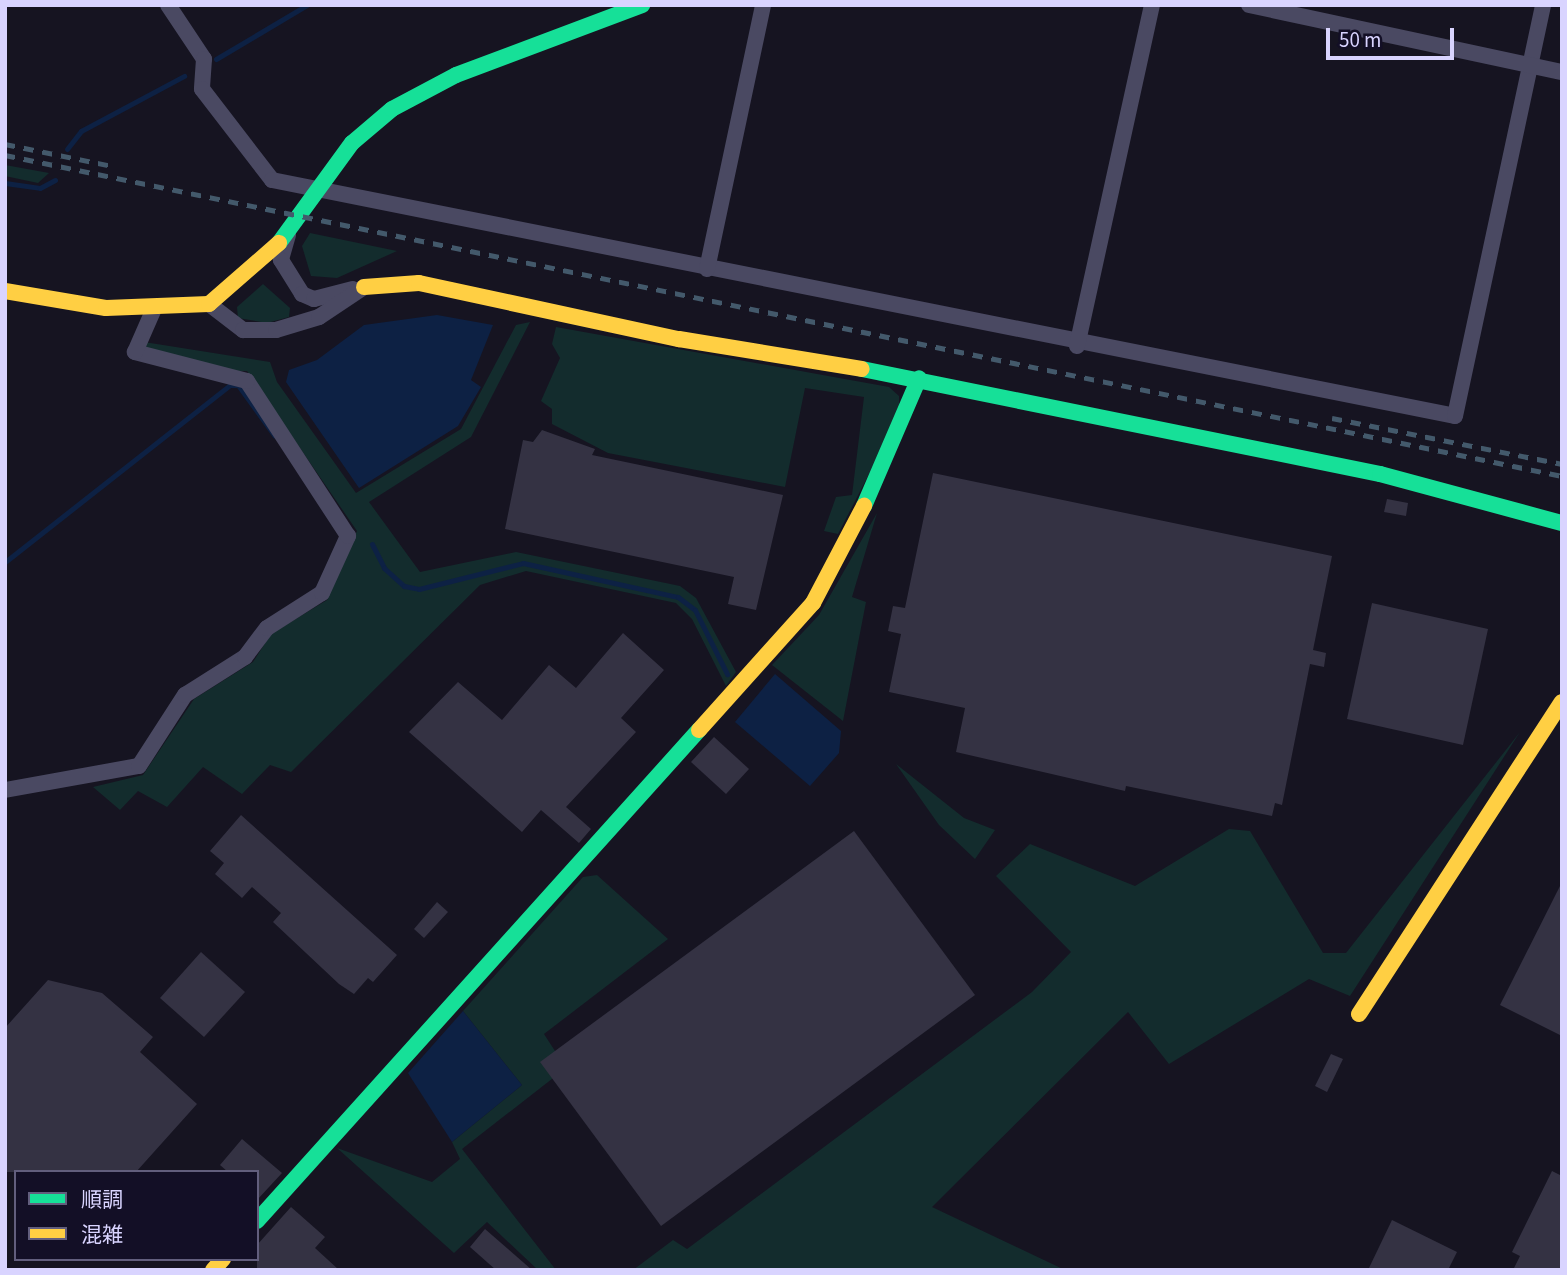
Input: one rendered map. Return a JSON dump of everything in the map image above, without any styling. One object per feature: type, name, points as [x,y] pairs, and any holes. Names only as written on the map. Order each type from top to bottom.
[{"type":"street","points":[[168,5],[204,60],[202,89],[264,174],[1077,346],[1455,416],[1543,5]]},
{"type":"street","points":[[642,5],[456,75],[392,109],[318,185],[288,235],[281,260],[302,293],[314,299],[364,287],[419,283],[679,339],[919,378],[1380,474],[1562,523]]},
{"type":"street","points":[[707,269],[763,5]]},
{"type":"street","points":[[1077,346],[1152,5]]},
{"type":"street","points":[[1249,5],[1562,72]]},
{"type":"street","points":[[5,291],[153,311],[209,303],[288,235]]},
{"type":"street","points":[[209,303],[243,330],[276,330],[319,317],[364,287]]},
{"type":"street","points":[[5,790],[139,765],[185,695],[245,657],[267,628],[323,593],[348,536],[247,381],[135,352],[153,311]]},
{"type":"street","points":[[259,1219],[813,603],[889,458],[919,378]]},
{"type":"street","points":[[1359,1014],[1562,702]]},
{"type":"green space","points":[[5,165],[49,173],[38,183],[5,176]]},
{"type":"green space","points":[[310,233],[397,251],[337,278],[311,276],[302,246]]},
{"type":"green space","points":[[263,284],[290,308],[289,317],[267,323],[238,318],[237,307]]},
{"type":"green space","points":[[530,322],[471,437],[369,502],[420,572],[516,552],[680,586],[696,598],[736,672],[726,686],[692,619],[676,603],[526,571],[480,585],[291,772],[270,765],[242,794],[203,767],[167,807],[138,791],[120,810],[93,787],[143,775],[194,699],[253,662],[271,634],[327,600],[357,531],[247,371],[216,371],[147,352],[144,342],[270,362],[277,382],[356,493],[461,429],[516,325]]},
{"type":"green space","points":[[556,327],[889,387],[899,396],[899,416],[838,534],[824,531],[836,497],[852,495],[864,397],[805,388],[785,487],[608,453],[552,424],[552,409],[541,401],[560,358],[552,344]]},
{"type":"green space","points":[[877,513],[852,597],[866,602],[843,721],[772,665],[819,615]]},
{"type":"green space","points":[[1520,732],[1350,996],[1309,979],[1169,1064],[1128,1012],[932,1207],[1065,1270],[633,1270],[673,1240],[687,1249],[1032,992],[1071,952],[996,876],[1030,844],[1135,886],[1229,829],[1250,831],[1323,953],[1346,953]]},
{"type":"green space","points":[[896,764],[964,818],[995,830],[975,859],[939,825]]},
{"type":"green space","points":[[597,875],[668,939],[544,1034],[566,1068],[462,1149],[556,1270],[538,1270],[487,1222],[454,1253],[337,1148],[432,1182],[460,1159],[452,1142],[522,1085],[463,1011],[583,877]]},
{"type":"water","points":[[437,315],[493,325],[471,380],[481,387],[458,426],[359,488],[286,382],[289,370],[317,360],[364,325]]},
{"type":"water","points":[[775,674],[841,731],[839,753],[810,786],[735,722]]},
{"type":"water","points":[[463,1011],[522,1085],[452,1142],[408,1073]]},
{"type":"building","points":[[542,430],[595,449],[592,455],[783,495],[756,610],[728,604],[734,577],[505,529],[523,440],[533,442]]},
{"type":"building","points":[[933,473],[1332,556],[1313,650],[1326,653],[1324,667],[1310,664],[1282,805],[1275,803],[1272,816],[1126,786],[1125,791],[956,752],[965,708],[889,692],[901,634],[888,631],[893,606],[905,608]]},
{"type":"building","points":[[1387,499],[1408,503],[1406,516],[1384,512]]},
{"type":"building","points":[[1372,603],[1488,629],[1463,745],[1347,719]]},
{"type":"building","points":[[623,633],[664,670],[621,718],[636,732],[566,807],[591,829],[579,843],[541,810],[522,832],[409,732],[458,682],[502,720],[549,665],[576,688]]},
{"type":"building","points":[[714,737],[749,769],[726,794],[691,762]]},
{"type":"building","points":[[241,815],[397,955],[373,982],[368,978],[354,994],[339,984],[273,922],[281,913],[252,887],[242,898],[215,874],[224,863],[210,851]]},
{"type":"building","points":[[854,831],[975,995],[661,1226],[540,1062]]},
{"type":"building","points":[[1562,882],[1562,1036],[1500,1005]]},
{"type":"building","points":[[437,902],[448,912],[424,938],[414,929]]},
{"type":"building","points":[[201,952],[245,992],[204,1037],[160,998]]},
{"type":"building","points":[[48,980],[102,993],[153,1037],[140,1052],[197,1104],[138,1170],[5,1172],[5,1028]]},
{"type":"building","points":[[1331,1054],[1343,1059],[1327,1092],[1315,1086]]},
{"type":"building","points":[[242,1139],[282,1173],[259,1198],[259,1170],[226,1170],[220,1165]]},
{"type":"building","points":[[1552,1171],[1562,1176],[1562,1270],[1513,1270],[1520,1256],[1512,1252]]},
{"type":"building","points":[[291,1207],[325,1237],[315,1248],[339,1270],[257,1270],[259,1243]]},
{"type":"building","points":[[1392,1220],[1457,1252],[1448,1270],[1368,1270]]},
{"type":"building","points":[[485,1229],[532,1270],[496,1270],[470,1247]]},
{"type":"waterway","points":[[216,59],[307,5]]},
{"type":"waterway","points":[[67,149],[81,131],[184,76]]},
{"type":"waterway","points":[[5,183],[40,188],[55,180]]},
{"type":"waterway","points":[[5,562],[230,385],[238,385],[274,435]]},
{"type":"waterway","points":[[372,544],[384,568],[404,586],[419,589],[523,563],[678,597],[695,610],[727,674]]},
{"type":"railway","points":[[5,144],[112,166]]},
{"type":"railway","points":[[5,155],[1562,476]]},
{"type":"railway","points":[[1332,418],[1562,464]]},
{"type":"traffic: fast","points":[[279,243],[352,143],[392,109],[456,75],[642,5]]},
{"type":"traffic: fast","points":[[862,369],[1380,474],[1562,523]]},
{"type":"traffic: fast","points":[[864,506],[919,378]]},
{"type":"traffic: fast","points":[[259,1219],[699,730]]},
{"type":"traffic: slow","points":[[5,291],[106,308],[209,304],[279,243]]},
{"type":"traffic: slow","points":[[364,287],[419,283],[679,339],[862,369]]},
{"type":"traffic: slow","points":[[699,730],[813,603],[864,506]]},
{"type":"traffic: slow","points":[[1359,1014],[1562,702]]},
{"type":"traffic: slow","points":[[213,1270],[221,1261]]}]
